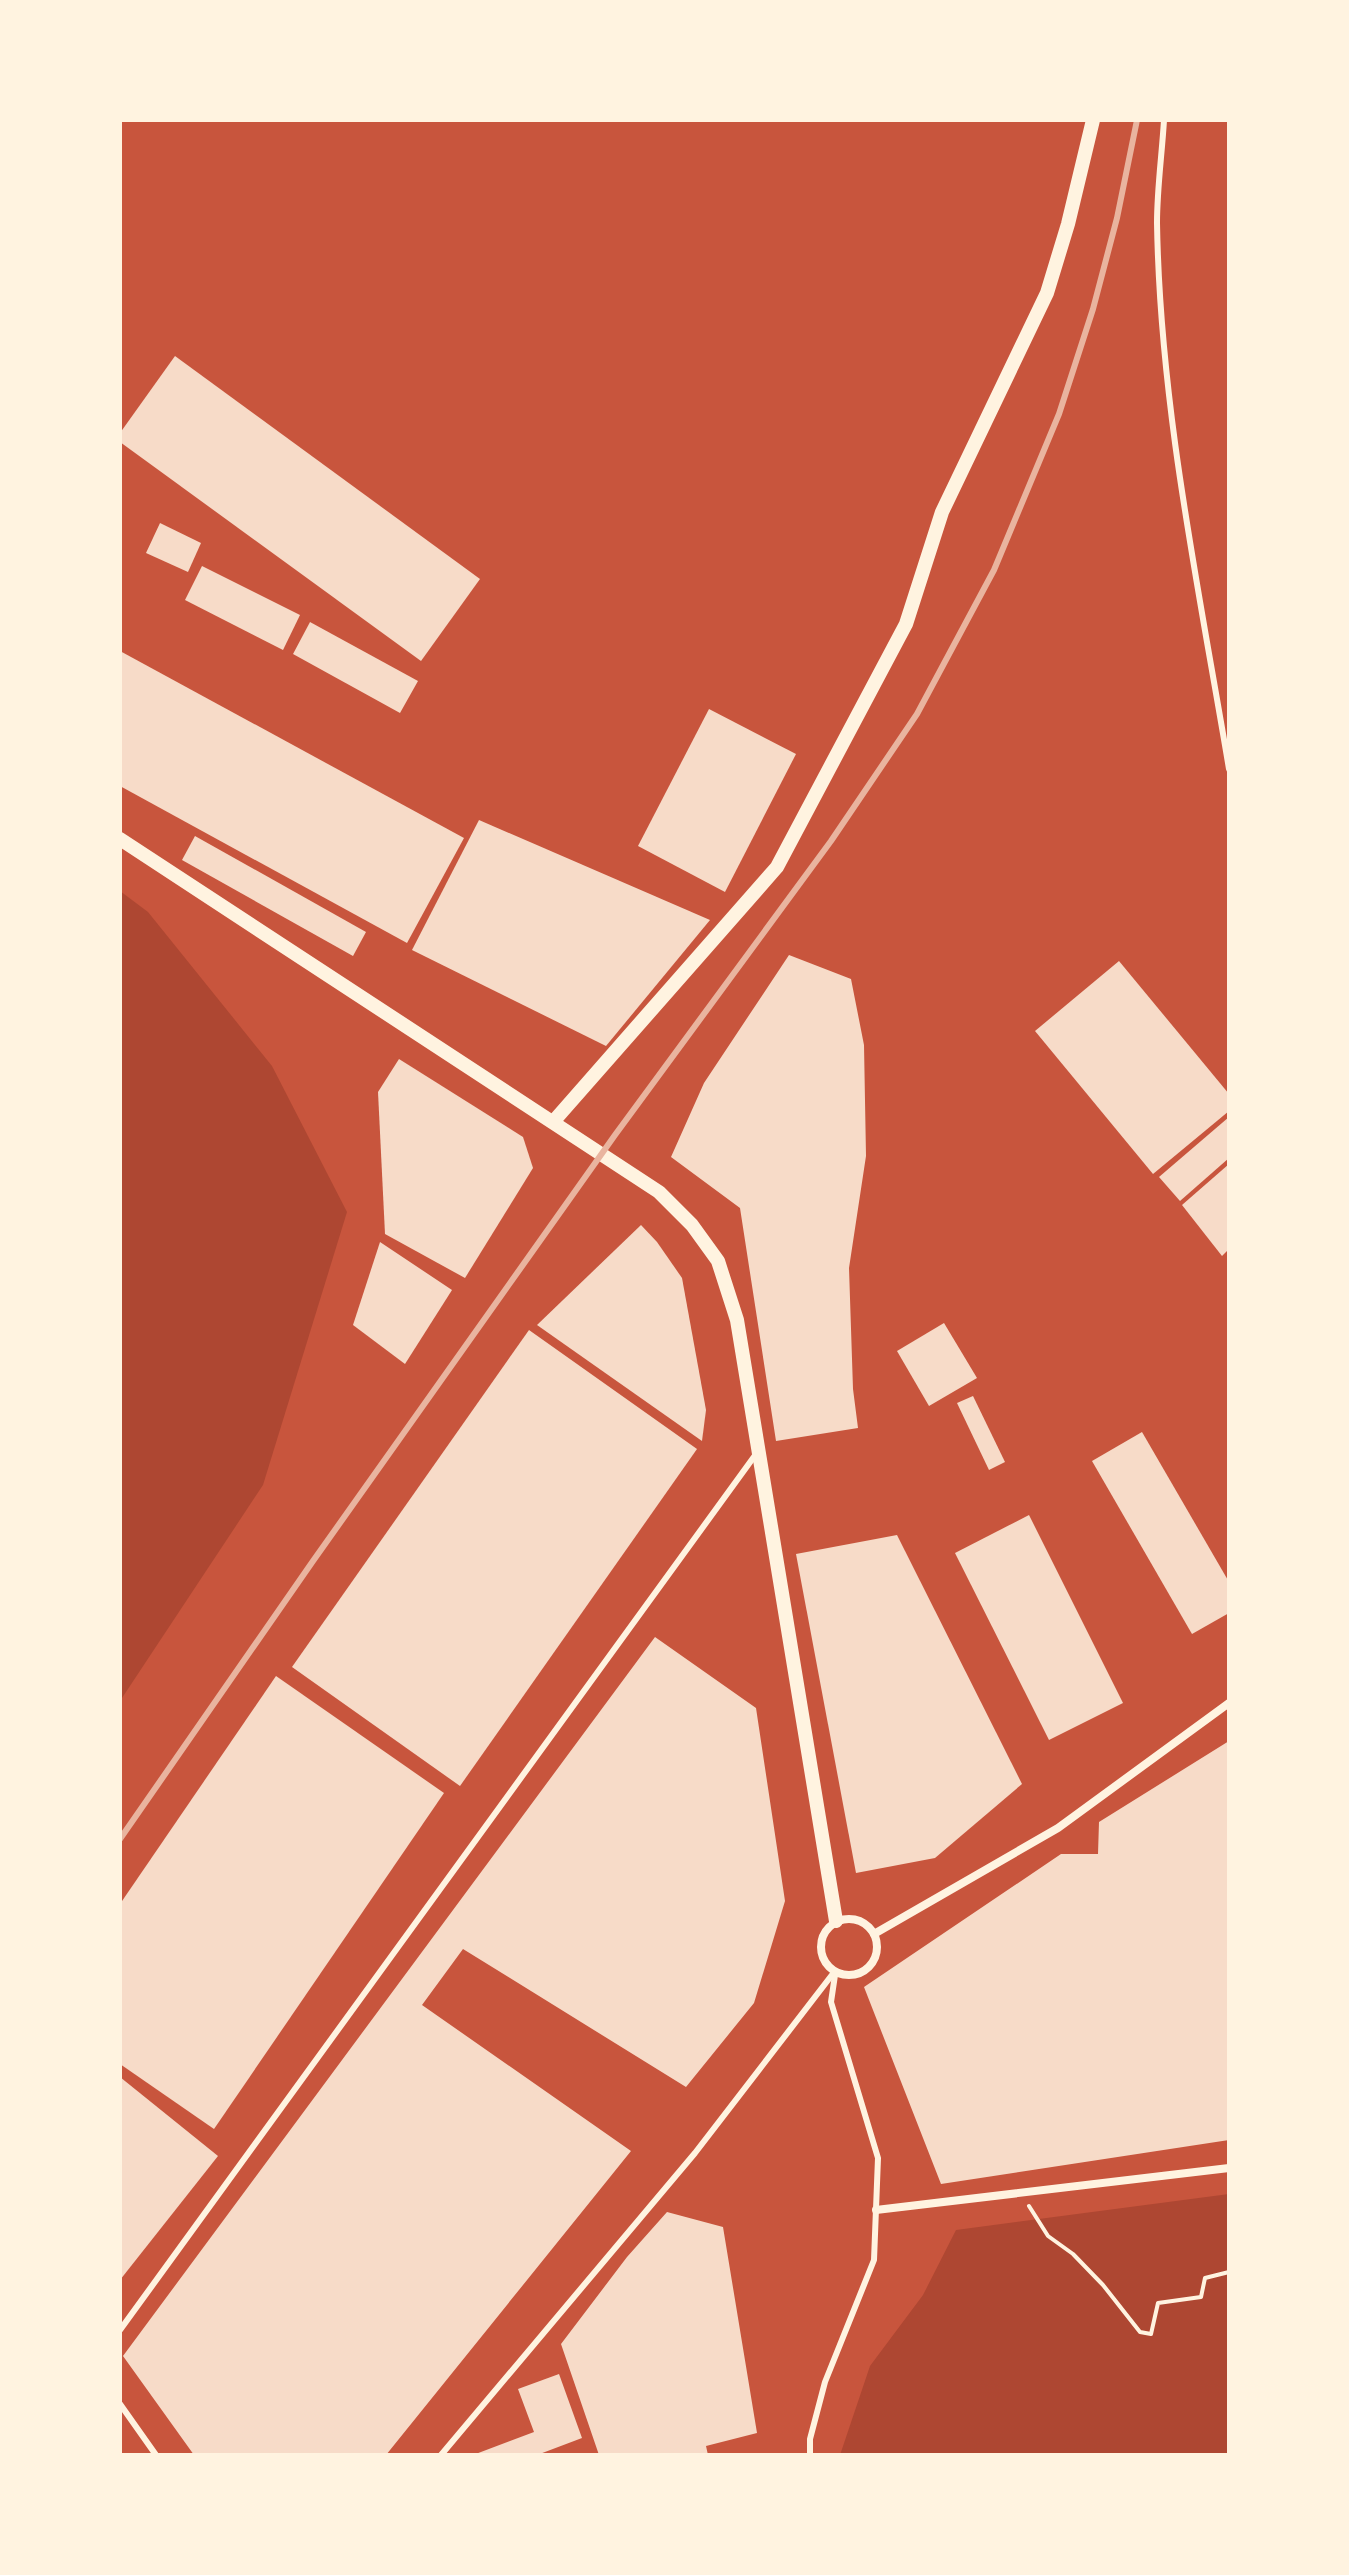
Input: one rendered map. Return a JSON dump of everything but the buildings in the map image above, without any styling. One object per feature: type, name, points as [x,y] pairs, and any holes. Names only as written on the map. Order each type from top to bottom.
[{"type":"street","points":[[553,1122],[777,867],[906,624],[942,512],[1047,293],[1068,224],[1093,120]]},
{"type":"street","points":[[120,839],[659,1192],[692,1225],[718,1261],[737,1320],[836,1921]]},
{"type":"street","points":[[874,1934],[1058,1828],[1229,1703]]},
{"type":"street","points":[[836,1921],[862,1922],[874,1934],[876,1951],[868,1967],[852,1975],[835,1971],[823,1959],[824,1933],[836,1921]]},
{"type":"street","points":[[876,2210],[1229,2168]]},
{"type":"lane","points":[[1164,120],[1157,220],[1164,348],[1191,544],[1229,769]]},
{"type":"lane","points":[[120,2330],[758,1451]]},
{"type":"lane","points":[[810,2455],[810,2439],[825,2382],[874,2260],[878,2158],[831,2002],[835,1971]]},
{"type":"lane","points":[[441,2455],[695,2153],[835,1971]]},
{"type":"lane","points":[[120,2404],[156,2455]]},
{"type":"path","points":[[1021,2193],[1048,2236],[1073,2254],[1103,2285],[1140,2332],[1151,2334],[1158,2303],[1201,2297],[1205,2278],[1229,2272]]},
{"type":"shaded area","points":[[120,891],[148,912],[272,1066],[347,1212],[263,1485],[120,1701]]},
{"type":"shaded area","points":[[1229,2194],[1229,2455],[840,2455],[870,2366],[923,2295],[956,2230]]},
{"type":"railway","points":[[120,1839],[615,1135],[831,841],[917,714],[994,570],[1059,414],[1093,309],[1117,218],[1137,120]]}]
